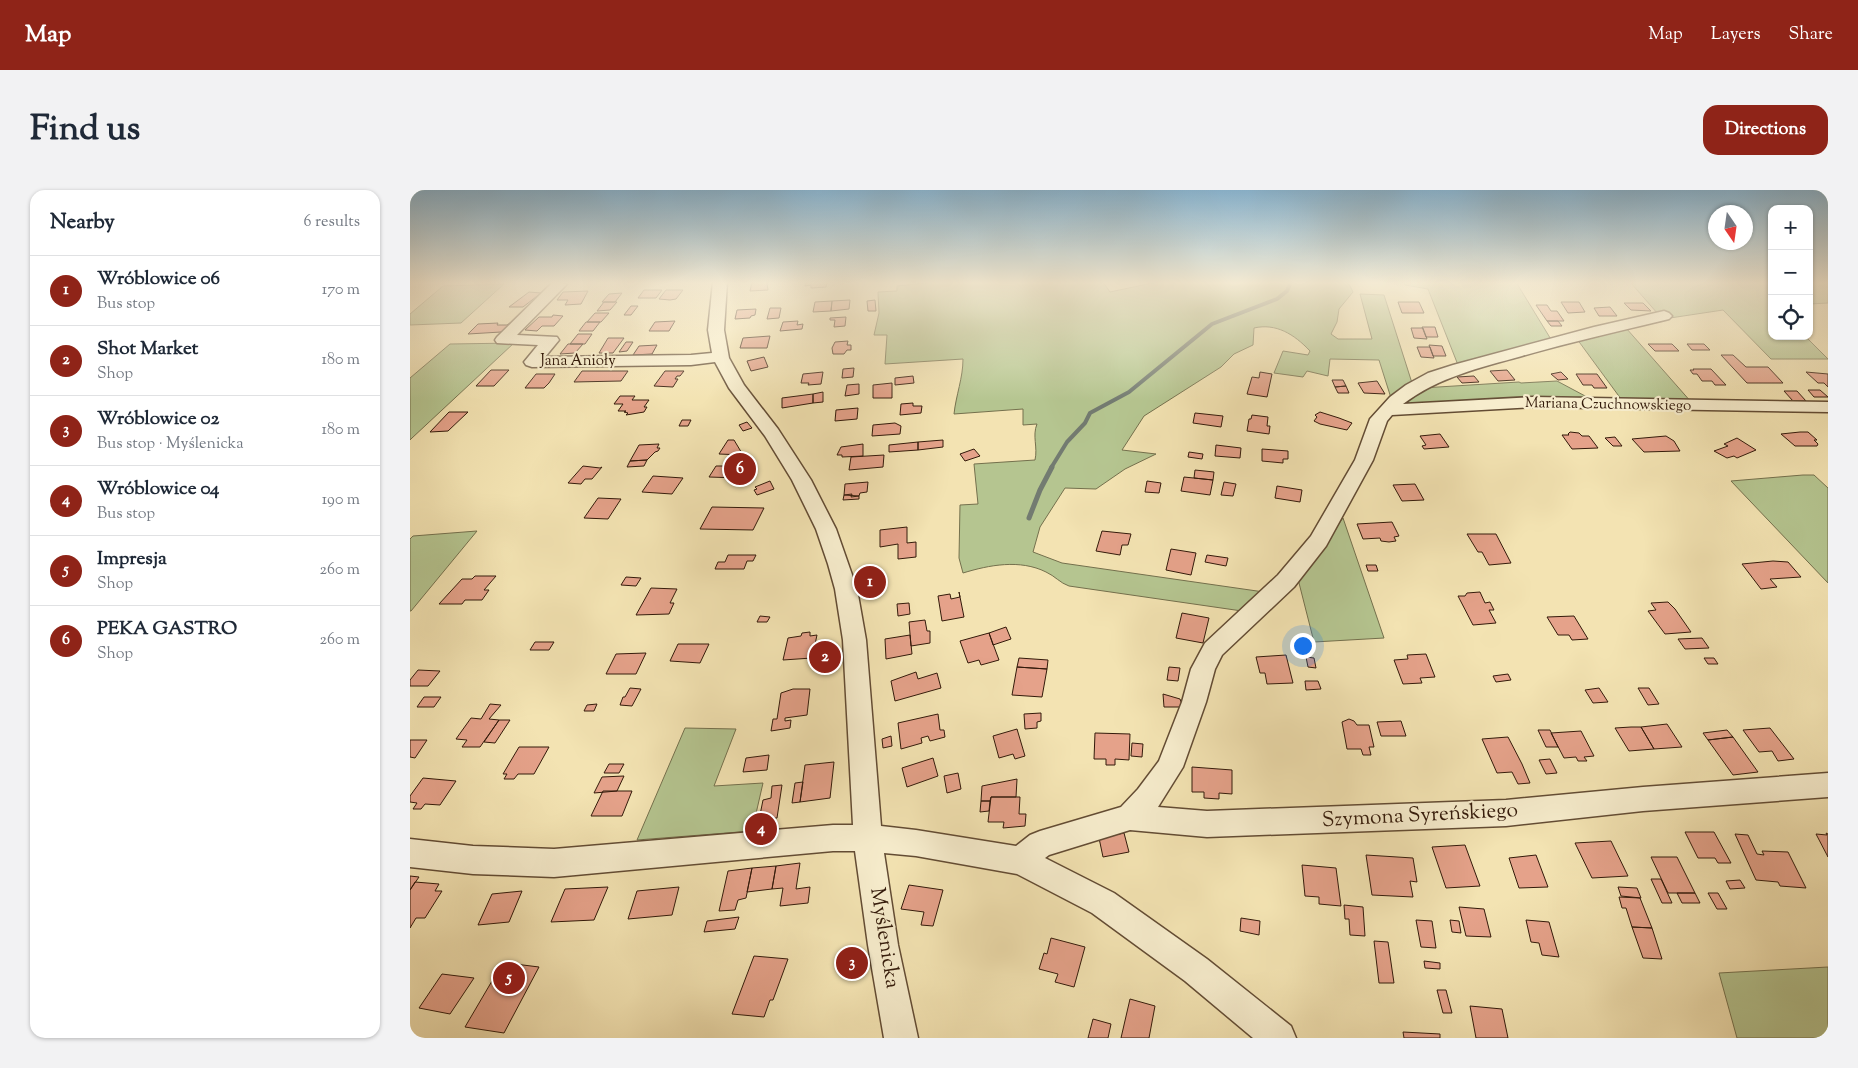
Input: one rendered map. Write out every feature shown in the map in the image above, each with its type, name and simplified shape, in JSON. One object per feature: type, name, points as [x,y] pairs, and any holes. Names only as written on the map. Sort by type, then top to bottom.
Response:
[{"type":"street","name":"Jana Anioły","points":[[522,322],[503,340],[551,340],[532,362],[654,361],[720,357]]},
{"type":"street","points":[[717,322],[716,332],[720,357]]},
{"type":"street","points":[[1130,817],[1148,798],[1170,767],[1194,702],[1203,669],[1213,649],[1286,581],[1319,541],[1364,460],[1379,419],[1396,401],[1412,389],[1434,377],[1459,368],[1599,330],[1638,322]]},
{"type":"street","name":"Myślenicka","points":[[720,357],[748,403],[797,469],[815,502],[840,565],[851,611],[862,768],[881,933],[901,1038]]},
{"type":"street","name":"Mariana Czuchnowskiego","points":[[1389,410],[1533,402],[1828,407]]},
{"type":"street","name":"Szymona Syreńskiego","points":[[1020,861],[1040,844],[1130,817],[1207,824],[1506,813],[1637,799],[1828,785]]},
{"type":"street","points":[[410,853],[473,860],[554,862],[725,849],[833,838],[869,838],[916,843],[1020,861],[1102,903],[1196,970],[1279,1038]]},
{"type":"green space","points":[[410,322],[463,322],[461,323],[410,325]]},
{"type":"green space","points":[[877,322],[1337,322],[1331,334],[1338,339],[1372,339],[1367,322],[1392,322],[1412,383],[1391,398],[1379,360],[1330,359],[1328,376],[1307,371],[1303,377],[1274,373],[1283,351],[1308,355],[1310,351],[1284,331],[1270,327],[1254,328],[1253,345],[1234,354],[1221,367],[1144,416],[1122,450],[1156,454],[1125,469],[1096,489],[1065,488],[1040,527],[1033,552],[1062,563],[1264,592],[1242,611],[1069,586],[1046,572],[1015,564],[994,566],[963,573],[959,558],[960,505],[978,504],[974,464],[1035,460],[1037,424],[1023,425],[1023,409],[954,414],[963,359],[885,364],[887,335],[874,335]]},
{"type":"green space","points":[[1441,322],[1540,322],[1552,341],[1458,365]]},
{"type":"green space","points":[[1734,322],[1768,322],[1768,340],[1809,340],[1828,359],[1771,359]]},
{"type":"green space","points":[[1626,328],[1692,403],[1621,399],[1577,339]]},
{"type":"green space","points":[[514,343],[410,440],[410,378],[450,344]]},
{"type":"green space","points":[[1557,381],[1587,397],[1397,404],[1422,388]]},
{"type":"green space","points":[[1814,475],[1828,488],[1828,583],[1731,481]]},
{"type":"green space","points":[[1343,518],[1384,638],[1314,642],[1298,579]]},
{"type":"green space","points":[[477,531],[410,611],[410,539],[413,536]]},
{"type":"green space","points":[[685,728],[736,729],[714,786],[763,783],[752,831],[637,840]]},
{"type":"green space","points":[[1828,967],[1828,1038],[1737,1038],[1719,973]]},
{"type":"building","points":[[534,322],[558,322],[554,326],[542,326],[537,331],[525,330]]},
{"type":"building","points":[[586,322],[600,322],[593,331],[579,331]]},
{"type":"building","points":[[655,322],[675,322],[669,331],[649,331]]},
{"type":"building","points":[[783,322],[798,322],[797,325],[803,324],[802,329],[780,331]]},
{"type":"building","points":[[835,322],[845,322],[845,326],[834,327]]},
{"type":"building","points":[[1547,322],[1558,322],[1562,326],[1551,326]]},
{"type":"building","points":[[498,323],[497,325],[507,325],[510,323],[501,332],[468,334],[478,324]]},
{"type":"building","points":[[1422,327],[1435,327],[1438,337],[1426,337]]},
{"type":"building","points":[[1411,328],[1423,328],[1427,339],[1414,338]]},
{"type":"building","points":[[578,334],[592,334],[585,344],[570,344]]},
{"type":"building","points":[[770,336],[767,348],[740,348],[743,338]]},
{"type":"building","points":[[608,338],[624,338],[613,353],[599,353]]},
{"type":"building","points":[[848,341],[847,345],[851,345],[851,350],[847,350],[844,354],[833,354],[832,348],[835,342]]},
{"type":"building","points":[[626,342],[633,342],[627,351],[619,352]]},
{"type":"building","points":[[568,344],[583,344],[575,353],[560,354]]},
{"type":"building","points":[[1648,344],[1672,344],[1679,351],[1655,351]]},
{"type":"building","points":[[1687,344],[1704,344],[1710,350],[1692,350]]},
{"type":"building","points":[[657,345],[652,354],[633,355],[639,346]]},
{"type":"building","points":[[1429,345],[1442,346],[1446,356],[1433,356]]},
{"type":"building","points":[[1417,347],[1430,347],[1434,358],[1421,357]]},
{"type":"building","points":[[1721,355],[1733,355],[1746,367],[1768,367],[1783,383],[1747,383]]},
{"type":"building","points":[[764,357],[768,367],[751,371],[747,361]]},
{"type":"building","points":[[854,368],[853,377],[842,378],[843,369]]},
{"type":"building","points":[[1711,369],[1726,385],[1715,385],[1712,381],[1702,381],[1697,374],[1693,374],[1690,370]]},
{"type":"building","points":[[491,370],[509,370],[494,386],[476,386]]},
{"type":"building","points":[[1507,370],[1515,380],[1498,381],[1490,371]]},
{"type":"building","points":[[582,371],[628,371],[621,381],[574,382]]},
{"type":"building","points":[[665,371],[684,371],[680,376],[677,376],[675,379],[678,379],[673,387],[654,386]]},
{"type":"building","points":[[823,372],[821,384],[808,385],[809,383],[801,383],[803,374]]},
{"type":"building","points":[[1260,372],[1272,374],[1267,397],[1247,394],[1252,377],[1259,378]]},
{"type":"building","points":[[1561,372],[1568,379],[1558,380],[1551,374]]},
{"type":"building","points":[[1806,372],[1828,374],[1828,387],[1824,383],[1818,383]]},
{"type":"building","points":[[536,374],[555,374],[544,388],[525,388]]},
{"type":"building","points":[[1576,374],[1597,374],[1607,388],[1594,388],[1592,385],[1583,385]]},
{"type":"building","points":[[913,376],[914,383],[895,385],[895,378]]},
{"type":"building","points":[[1474,376],[1479,382],[1462,383],[1457,377]]},
{"type":"building","points":[[1332,380],[1343,380],[1346,386],[1335,387]]},
{"type":"building","points":[[1377,381],[1385,394],[1364,393],[1358,383]]},
{"type":"building","points":[[892,383],[892,398],[873,398],[873,385]]},
{"type":"building","points":[[859,384],[859,394],[845,396],[847,385]]},
{"type":"building","points":[[1346,386],[1349,393],[1338,393],[1335,387]]},
{"type":"building","points":[[1808,390],[1820,390],[1828,397],[1814,397]]},
{"type":"building","points":[[1784,391],[1797,391],[1806,401],[1793,401]]},
{"type":"building","points":[[823,392],[823,402],[813,403],[813,394]]},
{"type":"building","points":[[813,394],[813,403],[782,408],[782,398]]},
{"type":"building","points":[[620,396],[635,396],[632,400],[649,400],[644,407],[647,407],[644,412],[626,415],[628,413],[624,412],[626,411],[618,411],[623,404],[614,404]]},
{"type":"building","points":[[913,403],[913,406],[922,406],[921,413],[900,415],[901,404]]},
{"type":"building","points":[[858,408],[857,419],[835,421],[836,410]]},
{"type":"building","points":[[449,412],[468,412],[448,431],[430,432]]},
{"type":"building","points":[[1320,412],[1352,423],[1347,430],[1320,424],[1314,421],[1317,417],[1315,415]]},
{"type":"building","points":[[1195,413],[1223,416],[1221,427],[1193,423]]},
{"type":"building","points":[[1252,415],[1268,417],[1267,426],[1270,426],[1269,434],[1247,431],[1249,419],[1251,419]]},
{"type":"building","points":[[682,420],[691,420],[688,426],[679,426]]},
{"type":"building","points":[[747,422],[752,428],[743,431],[739,425]]},
{"type":"building","points":[[895,423],[901,426],[900,434],[872,436],[873,425]]},
{"type":"building","points":[[1570,432],[1589,436],[1598,448],[1572,449],[1562,435],[1569,435]]},
{"type":"building","points":[[1808,432],[1817,440],[1814,440],[1818,444],[1817,446],[1795,446],[1781,434]]},
{"type":"building","points":[[1440,434],[1449,447],[1424,449],[1422,446],[1426,445],[1420,436]]},
{"type":"building","points":[[1666,436],[1674,441],[1680,451],[1644,452],[1632,439]]},
{"type":"building","points":[[1615,437],[1622,446],[1613,446],[1605,438]]},
{"type":"building","points":[[1737,438],[1756,450],[1737,458],[1734,456],[1727,458],[1714,451],[1728,446],[1724,444]]},
{"type":"building","points":[[728,440],[734,440],[743,455],[719,454]]},
{"type":"building","points":[[943,440],[943,447],[918,450],[918,442]]},
{"type":"building","points":[[918,442],[918,450],[889,452],[889,445]]},
{"type":"building","points":[[659,444],[657,448],[660,448],[658,451],[647,460],[630,461],[639,445]]},
{"type":"building","points":[[863,444],[863,456],[842,457],[842,455],[837,455],[841,447]]},
{"type":"building","points":[[1216,445],[1241,448],[1240,458],[1215,456]]},
{"type":"building","points":[[974,449],[980,456],[965,461],[960,454]]},
{"type":"building","points":[[1262,449],[1288,451],[1288,459],[1283,459],[1283,463],[1262,461]]},
{"type":"building","points":[[1189,452],[1203,454],[1202,459],[1188,457]]},
{"type":"building","points":[[884,455],[883,467],[849,470],[851,457]]},
{"type":"building","points":[[647,460],[644,466],[627,467],[630,461]]},
{"type":"building","points":[[726,463],[740,464],[738,467],[746,467],[739,478],[709,477],[716,466],[724,466]]},
{"type":"building","points":[[583,466],[602,467],[592,479],[585,479],[581,484],[568,483]]},
{"type":"building","points":[[1195,470],[1214,472],[1213,480],[1194,478]]},
{"type":"building","points":[[653,476],[683,478],[672,494],[642,492]]},
{"type":"building","points":[[1184,477],[1213,480],[1210,495],[1181,491]]},
{"type":"building","points":[[770,481],[774,489],[757,495],[754,490],[757,489],[755,487]]},
{"type":"building","points":[[1147,481],[1161,483],[1159,493],[1145,492]]},
{"type":"building","points":[[868,482],[867,492],[860,493],[859,496],[844,495],[845,484]]},
{"type":"building","points":[[1224,482],[1236,484],[1233,496],[1221,495]]},
{"type":"building","points":[[1415,484],[1424,500],[1402,501],[1393,485]]},
{"type":"building","points":[[1277,486],[1302,490],[1300,502],[1275,498]]},
{"type":"building","points":[[852,494],[851,497],[859,496],[859,499],[843,500],[844,495]]},
{"type":"building","points":[[598,498],[621,499],[608,519],[584,518]]},
{"type":"building","points":[[712,507],[764,508],[753,530],[700,529]]},
{"type":"building","points":[[1392,522],[1399,536],[1394,537],[1396,541],[1389,542],[1381,541],[1380,538],[1363,539],[1357,524]]},
{"type":"building","points":[[907,527],[907,543],[916,542],[916,557],[898,559],[898,544],[880,547],[880,530]]},
{"type":"building","points":[[1102,531],[1131,534],[1128,545],[1122,545],[1120,555],[1096,551]]},
{"type":"building","points":[[1467,534],[1496,534],[1511,563],[1489,565],[1482,552],[1478,552]]},
{"type":"building","points":[[1171,549],[1196,553],[1191,575],[1166,570]]},
{"type":"building","points":[[728,555],[756,555],[753,561],[747,561],[744,569],[715,569],[718,562],[725,562]]},
{"type":"building","points":[[1207,555],[1228,558],[1226,566],[1205,562]]},
{"type":"building","points":[[1773,561],[1788,562],[1801,577],[1770,579],[1777,587],[1761,589],[1742,564]]},
{"type":"building","points":[[1366,565],[1376,565],[1378,571],[1368,571]]},
{"type":"building","points":[[475,576],[496,576],[484,590],[489,590],[482,600],[465,600],[462,604],[439,604],[462,579],[472,579]]},
{"type":"building","points":[[626,577],[641,578],[636,586],[621,585]]},
{"type":"building","points":[[651,588],[677,589],[670,603],[674,603],[669,614],[636,615]]},
{"type":"building","points":[[1480,592],[1485,603],[1490,602],[1494,610],[1489,610],[1496,623],[1473,625],[1458,596]]},
{"type":"building","points":[[950,594],[951,599],[960,597],[964,617],[942,621],[938,596]]},
{"type":"building","points":[[1668,602],[1691,632],[1665,634],[1648,611],[1656,610],[1651,603]]},
{"type":"building","points":[[909,603],[910,614],[898,616],[897,604]]},
{"type":"building","points":[[1182,613],[1209,618],[1203,643],[1176,638]]},
{"type":"building","points":[[760,616],[770,617],[767,622],[757,622]]},
{"type":"building","points":[[1574,616],[1588,639],[1572,640],[1569,635],[1558,635],[1547,617]]},
{"type":"building","points":[[925,620],[927,631],[930,631],[930,643],[911,646],[909,622]]},
{"type":"building","points":[[1006,627],[1011,639],[993,645],[989,633]]},
{"type":"building","points":[[810,632],[810,636],[817,635],[812,658],[783,660],[788,638]]},
{"type":"building","points":[[989,633],[999,660],[981,665],[979,660],[968,663],[960,641]]},
{"type":"building","points":[[910,635],[912,654],[886,659],[885,639]]},
{"type":"building","points":[[1702,638],[1709,648],[1685,649],[1678,639]]},
{"type":"building","points":[[535,642],[554,642],[549,650],[530,650]]},
{"type":"building","points":[[678,644],[709,644],[700,663],[670,661]]},
{"type":"building","points":[[834,649],[836,660],[833,663],[816,665],[818,651]]},
{"type":"building","points":[[646,653],[636,674],[606,674],[616,654]]},
{"type":"building","points":[[1426,654],[1435,677],[1420,678],[1422,683],[1403,684],[1394,660],[1408,659],[1407,655]]},
{"type":"building","points":[[1286,655],[1293,683],[1267,684],[1265,673],[1260,673],[1256,657]]},
{"type":"building","points":[[1306,657],[1314,658],[1316,668],[1308,667]]},
{"type":"building","points":[[1019,658],[1048,660],[1047,669],[1017,667]]},
{"type":"building","points":[[1704,658],[1714,658],[1718,664],[1708,664]]},
{"type":"building","points":[[1017,667],[1047,669],[1042,697],[1012,695]]},
{"type":"building","points":[[1169,667],[1180,668],[1178,681],[1167,680]]},
{"type":"building","points":[[418,670],[440,671],[428,686],[410,686],[410,680]]},
{"type":"building","points":[[916,672],[918,679],[937,673],[941,688],[895,701],[891,681]]},
{"type":"building","points":[[1508,674],[1511,680],[1496,682],[1493,676]]},
{"type":"building","points":[[1305,681],[1318,681],[1321,689],[1306,690]]},
{"type":"building","points":[[630,688],[641,689],[632,706],[620,705],[623,697],[625,697]]},
{"type":"building","points":[[1599,688],[1608,702],[1593,703],[1585,690]]},
{"type":"building","points":[[1638,688],[1649,688],[1659,704],[1648,705]]},
{"type":"building","points":[[793,689],[810,689],[807,715],[785,718],[785,721],[791,720],[790,728],[771,731],[773,719],[777,719],[781,693]]},
{"type":"building","points":[[1163,694],[1180,699],[1183,707],[1164,707]]},
{"type":"building","points":[[424,697],[441,697],[434,707],[417,707]]},
{"type":"building","points":[[490,704],[501,705],[489,719],[499,720],[480,747],[462,747],[467,740],[456,739],[471,718],[481,719]]},
{"type":"building","points":[[597,704],[594,711],[584,711],[587,705]]},
{"type":"building","points":[[1041,713],[1041,721],[1037,722],[1037,728],[1025,729],[1024,714]]},
{"type":"building","points":[[938,714],[940,730],[944,730],[945,737],[930,741],[928,736],[921,738],[922,743],[901,749],[898,723]]},
{"type":"building","points":[[1349,719],[1357,725],[1369,725],[1374,747],[1369,747],[1371,755],[1363,755],[1361,749],[1347,749],[1342,722]]},
{"type":"building","points":[[499,720],[510,720],[495,743],[484,742]]},
{"type":"building","points":[[1401,721],[1406,736],[1381,736],[1377,722]]},
{"type":"building","points":[[1667,724],[1682,747],[1654,749],[1641,727]]},
{"type":"building","points":[[1641,727],[1654,749],[1629,751],[1615,728]]},
{"type":"building","points":[[1770,728],[1794,759],[1778,761],[1772,751],[1759,752],[1743,730]]},
{"type":"building","points":[[1017,729],[1025,756],[1015,759],[1013,754],[999,758],[993,736]]},
{"type":"building","points":[[1538,730],[1550,730],[1558,747],[1546,747]]},
{"type":"building","points":[[1727,730],[1733,737],[1708,740],[1703,733]]},
{"type":"building","points":[[1581,731],[1594,756],[1584,757],[1587,761],[1578,761],[1576,757],[1564,758],[1551,733]]},
{"type":"building","points":[[1095,733],[1130,734],[1129,760],[1115,759],[1115,765],[1106,765],[1106,759],[1094,759]]},
{"type":"building","points":[[891,736],[892,746],[883,748],[882,739]]},
{"type":"building","points":[[1508,737],[1530,783],[1518,784],[1512,772],[1497,773],[1482,739]]},
{"type":"building","points":[[1733,737],[1758,772],[1733,775],[1708,740]]},
{"type":"building","points":[[410,740],[427,740],[415,758],[410,757]]},
{"type":"building","points":[[1132,743],[1143,744],[1142,757],[1131,756]]},
{"type":"building","points":[[519,747],[549,747],[534,774],[518,774],[514,779],[504,779],[507,774],[503,774]]},
{"type":"building","points":[[769,755],[767,770],[743,772],[746,758]]},
{"type":"building","points":[[933,758],[938,776],[907,787],[902,768]]},
{"type":"building","points":[[1550,759],[1557,773],[1546,774],[1539,760]]},
{"type":"building","points":[[834,762],[830,798],[800,802],[805,765]]},
{"type":"building","points":[[609,764],[624,764],[619,773],[604,773]]},
{"type":"building","points":[[1192,767],[1232,770],[1232,794],[1219,793],[1219,799],[1204,798],[1204,792],[1192,792]]},
{"type":"building","points":[[958,773],[961,789],[947,793],[944,776]]},
{"type":"building","points":[[624,776],[617,791],[594,793],[602,777]]},
{"type":"building","points":[[423,778],[456,781],[440,805],[425,804],[421,809],[413,809],[417,803],[410,802],[410,796]]},
{"type":"building","points":[[1017,779],[1016,797],[991,797],[990,801],[981,801],[982,786]]},
{"type":"building","points":[[803,782],[800,802],[792,803],[795,783]]},
{"type":"building","points":[[782,785],[777,818],[759,820],[763,800],[771,798],[772,786]]},
{"type":"building","points":[[603,791],[632,791],[622,816],[591,816]]},
{"type":"building","points":[[991,797],[1020,797],[1019,814],[1026,814],[1025,826],[1003,828],[1004,822],[988,822]]},
{"type":"building","points":[[981,801],[990,801],[989,811],[980,812]]},
{"type":"building","points":[[1685,832],[1714,832],[1731,863],[1718,863],[1715,858],[1698,858]]},
{"type":"building","points":[[1124,833],[1129,852],[1103,857],[1099,838]]},
{"type":"building","points":[[1826,833],[1828,834],[1828,857],[1816,834],[1827,835]]},
{"type":"building","points":[[1735,834],[1748,835],[1757,854],[1764,855],[1762,851],[1788,852],[1806,888],[1780,886],[1778,882],[1756,880]]},
{"type":"building","points":[[1611,841],[1628,876],[1592,878],[1575,843]]},
{"type":"building","points":[[1465,845],[1480,886],[1446,888],[1432,847]]},
{"type":"building","points":[[1366,855],[1413,858],[1417,882],[1410,881],[1413,897],[1372,895]]},
{"type":"building","points":[[1536,855],[1548,887],[1519,888],[1509,858]]},
{"type":"building","points":[[1651,857],[1677,857],[1695,893],[1668,893]]},
{"type":"building","points":[[800,863],[796,889],[810,887],[808,903],[780,906],[783,888],[772,889],[776,866]]},
{"type":"building","points":[[1302,865],[1336,868],[1341,906],[1319,904],[1319,897],[1305,896]]},
{"type":"building","points":[[776,866],[772,889],[747,892],[752,868]]},
{"type":"building","points":[[752,868],[746,898],[738,900],[735,910],[719,911],[728,871]]},
{"type":"building","points":[[410,876],[419,877],[410,890]]},
{"type":"building","points":[[1651,879],[1661,879],[1672,903],[1662,903]]},
{"type":"building","points":[[1740,880],[1745,888],[1730,889],[1726,881]]},
{"type":"building","points":[[415,882],[439,884],[435,891],[442,891],[425,918],[416,918],[410,928],[410,890]]},
{"type":"building","points":[[909,885],[943,890],[933,926],[921,925],[924,912],[901,909]]},
{"type":"building","points":[[608,887],[594,920],[551,922],[565,889]]},
{"type":"building","points":[[679,887],[672,915],[628,919],[637,891]]},
{"type":"building","points":[[1618,887],[1637,888],[1641,898],[1621,896]]},
{"type":"building","points":[[522,891],[509,922],[478,925],[492,894]]},
{"type":"building","points":[[1677,893],[1695,893],[1700,903],[1682,903]]},
{"type":"building","points":[[1708,893],[1718,893],[1727,909],[1717,909]]},
{"type":"building","points":[[1619,897],[1640,898],[1652,928],[1632,927],[1626,908],[1622,908]]},
{"type":"building","points":[[1344,905],[1363,907],[1365,936],[1350,935],[1349,919],[1345,919]]},
{"type":"building","points":[[1459,907],[1484,909],[1491,937],[1466,936]]},
{"type":"building","points":[[739,917],[735,929],[704,932],[707,921]]},
{"type":"building","points":[[1241,918],[1260,921],[1259,935],[1240,931]]},
{"type":"building","points":[[1416,920],[1432,921],[1436,948],[1421,947]]},
{"type":"building","points":[[1450,920],[1459,921],[1461,933],[1452,932]]},
{"type":"building","points":[[1526,920],[1549,922],[1559,957],[1542,955],[1539,943],[1531,942]]},
{"type":"building","points":[[1632,927],[1652,928],[1662,959],[1643,958]]},
{"type":"building","points":[[1051,938],[1085,947],[1074,987],[1055,982],[1058,974],[1039,969],[1044,953],[1047,954]]},
{"type":"building","points":[[1374,941],[1388,942],[1394,983],[1379,983]]},
{"type":"building","points":[[754,956],[788,959],[773,1000],[770,1000],[764,1017],[732,1014]]},
{"type":"building","points":[[1424,961],[1440,963],[1440,969],[1425,968]]},
{"type":"building","points":[[515,964],[539,967],[504,1033],[465,1027],[492,981],[496,982],[501,975]]},
{"type":"building","points":[[442,974],[474,978],[450,1014],[419,1008]]},
{"type":"building","points":[[1437,990],[1446,990],[1452,1013],[1443,1013]]},
{"type":"building","points":[[1130,999],[1155,1006],[1149,1038],[1121,1038]]},
{"type":"building","points":[[1470,1006],[1502,1009],[1508,1038],[1476,1038]]},
{"type":"building","points":[[1093,1019],[1111,1024],[1108,1038],[1088,1038]]},
{"type":"building","points":[[1403,1032],[1440,1034],[1440,1038],[1404,1038]]},
{"type":"waterway","points":[[1051,468],[1067,442],[1085,423],[1090,413],[1129,392],[1212,324],[1218,322]]},
{"type":"waterway","points":[[1029,518],[1052,467]]},
{"type":"place","name":"PEKA GASTRO","points":[[740,469]]},
{"type":"place","name":"Wróblowice 06","points":[[870,582]]},
{"type":"place","name":"Shot Market","points":[[825,657]]},
{"type":"place","name":"Wróblowice 04","points":[[761,829]]},
{"type":"place","name":"Wróblowice 02","points":[[852,963]]},
{"type":"place","name":"Impresja","points":[[509,978]]}]
